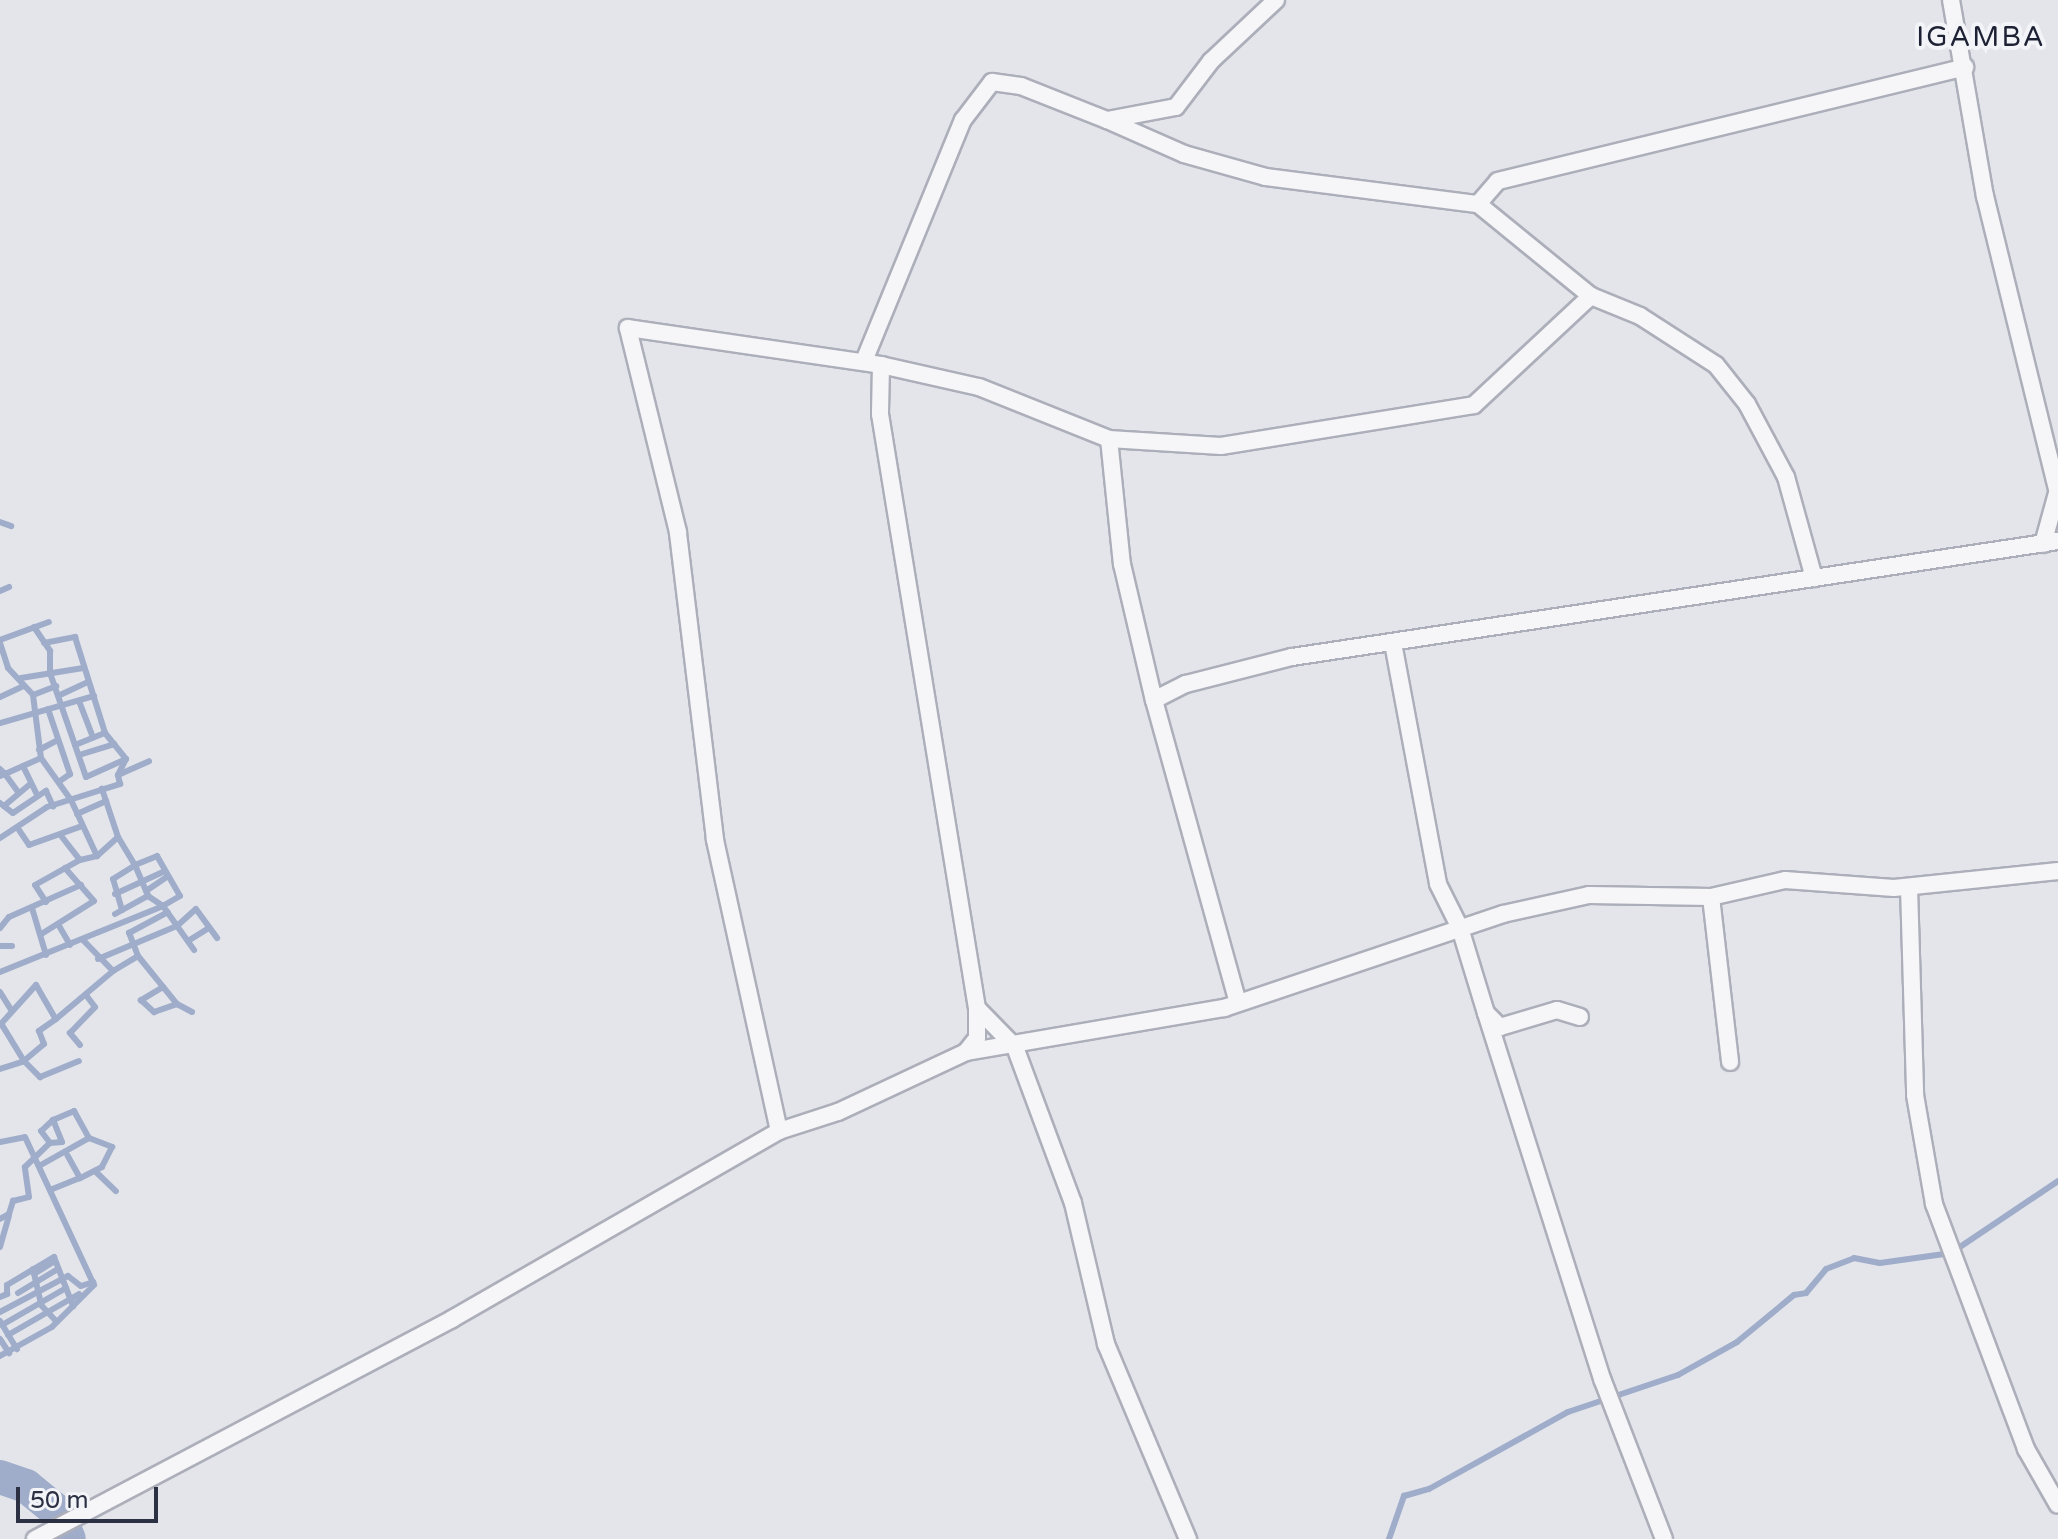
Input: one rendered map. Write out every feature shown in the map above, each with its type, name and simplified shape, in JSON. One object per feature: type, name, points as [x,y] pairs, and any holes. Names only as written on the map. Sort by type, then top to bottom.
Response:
[{"type":"street","points":[[1107,120],[1176,107],[1211,61],[1276,0]]},
{"type":"street","points":[[1154,700],[1186,684],[1292,657],[2050,542],[2057,493],[1985,196],[1951,0]]},
{"type":"street","points":[[1478,204],[1498,181],[1965,67]]},
{"type":"street","points":[[966,1052],[977,1038],[977,1008],[873,363],[963,120],[992,82],[1021,86],[1184,154],[1266,177],[1478,204],[1591,296],[1640,316],[1716,365],[1747,404],[1786,477],[1814,578]]},
{"type":"street","points":[[779,1131],[715,839],[678,532],[628,328],[873,363],[979,387],[1109,439],[1221,446],[1474,405],[1591,296]]},
{"type":"street","points":[[1109,439],[1122,564],[1154,700],[1238,1003]]},
{"type":"street","points":[[1393,643],[1435,869],[1460,928],[1606,1388],[1664,1539]]},
{"type":"street","points":[[35,1539],[452,1319],[779,1131],[838,1112],[966,1052],[1015,1047],[1238,1003],[1460,928],[1589,895],[1711,897],[1816,878],[1909,887],[2058,871]]},
{"type":"street","points":[[1909,887],[1915,1095],[1934,1204],[2026,1449],[2058,1505]]},
{"type":"street","points":[[1711,897],[1730,1062]]},
{"type":"street","points":[[977,1008],[1015,1047],[1073,1203],[1106,1344],[1188,1539]]},
{"type":"street","points":[[1486,1013],[1500,1027],[1557,1010],[1580,1017]]},
{"type":"waterway","points":[[0,522],[11,526]]},
{"type":"waterway","points":[[0,591],[9,587]]},
{"type":"waterway","points":[[0,640],[49,622]]},
{"type":"waterway","points":[[34,627],[50,651],[50,673],[86,777],[126,759]]},
{"type":"waterway","points":[[44,643],[75,637],[105,733],[126,759],[118,775]]},
{"type":"waterway","points":[[0,643],[8,668],[33,695],[41,758],[71,800],[97,856]]},
{"type":"waterway","points":[[21,678],[83,668]]},
{"type":"waterway","points":[[60,695],[88,682]]},
{"type":"waterway","points":[[0,697],[24,686]]},
{"type":"waterway","points":[[33,695],[56,686]]},
{"type":"waterway","points":[[0,723],[94,696]]},
{"type":"waterway","points":[[79,701],[93,737]]},
{"type":"waterway","points":[[48,709],[70,774],[60,781]]},
{"type":"waterway","points":[[75,745],[105,733]]},
{"type":"waterway","points":[[39,750],[58,740]]},
{"type":"waterway","points":[[79,755],[114,744]]},
{"type":"waterway","points":[[0,769],[5,774],[41,758]]},
{"type":"waterway","points":[[0,838],[47,807],[120,784],[118,775],[149,761]]},
{"type":"waterway","points":[[23,766],[37,795]]},
{"type":"waterway","points":[[0,776],[5,774],[18,792]]},
{"type":"waterway","points":[[4,806],[31,783]]},
{"type":"waterway","points":[[62,837],[80,860],[97,856],[118,837],[102,789]]},
{"type":"waterway","points":[[0,803],[13,813],[46,791],[53,806]]},
{"type":"waterway","points":[[77,814],[106,801]]},
{"type":"waterway","points":[[19,830],[29,845],[82,826]]},
{"type":"waterway","points":[[118,837],[135,865],[157,856],[180,896],[163,906],[194,950]]},
{"type":"waterway","points":[[46,902],[35,885],[80,860]]},
{"type":"waterway","points":[[122,910],[113,879],[135,865],[148,896],[163,906]]},
{"type":"waterway","points":[[43,933],[94,901],[65,868]]},
{"type":"waterway","points":[[115,894],[165,871]]},
{"type":"waterway","points":[[146,891],[167,877]]},
{"type":"waterway","points":[[0,928],[9,917],[81,885]]},
{"type":"waterway","points":[[115,914],[148,896]]},
{"type":"waterway","points":[[0,972],[163,906]]},
{"type":"waterway","points":[[32,908],[46,955]]},
{"type":"waterway","points":[[98,959],[177,926],[196,909],[217,938]]},
{"type":"waterway","points":[[83,940],[113,971],[138,956],[129,933],[168,912]]},
{"type":"waterway","points":[[58,924],[70,945]]},
{"type":"waterway","points":[[188,941],[209,928]]},
{"type":"waterway","points":[[0,946],[12,946]]},
{"type":"waterway","points":[[138,956],[177,1004],[192,1012]]},
{"type":"waterway","points":[[56,1019],[113,971]]},
{"type":"waterway","points":[[0,1025],[36,985],[56,1019],[39,1031],[44,1044],[24,1061],[40,1077],[79,1061]]},
{"type":"waterway","points":[[163,987],[141,1000],[154,1012],[177,1004]]},
{"type":"waterway","points":[[0,992],[12,1011]]},
{"type":"waterway","points":[[80,1045],[70,1033],[95,1007],[86,995]]},
{"type":"waterway","points":[[0,1069],[24,1061],[2,1025]]},
{"type":"waterway","points":[[53,1120],[74,1111],[89,1138]]},
{"type":"waterway","points":[[0,1219],[9,1214],[13,1201],[29,1197],[25,1167],[50,1143],[62,1142],[53,1120],[41,1131],[50,1143]]},
{"type":"waterway","points":[[0,1142],[25,1137],[94,1285],[52,1327],[0,1356]]},
{"type":"waterway","points":[[39,1166],[89,1138],[112,1147],[102,1167],[80,1178]]},
{"type":"waterway","points":[[50,1190],[80,1178],[67,1155]]},
{"type":"waterway","points":[[95,1171],[116,1191]]},
{"type":"waterway","points":[[1389,1539],[1404,1496],[1429,1489],[1568,1412],[1678,1375],[1737,1342],[1794,1295],[1806,1293],[1826,1269],[1854,1258],[1880,1263],[1951,1253],[2058,1181]]},
{"type":"waterway","points":[[0,1247],[9,1216]]},
{"type":"waterway","points":[[0,1297],[7,1294],[7,1285],[54,1257],[73,1306]]},
{"type":"waterway","points":[[34,1274],[55,1261]]},
{"type":"waterway","points":[[33,1269],[41,1305],[57,1322]]},
{"type":"waterway","points":[[18,1293],[58,1269]]},
{"type":"waterway","points":[[0,1312],[68,1276],[81,1286],[93,1282]]},
{"type":"waterway","points":[[2,1325],[66,1288]]},
{"type":"waterway","points":[[8,1335],[79,1294]]},
{"type":"waterway","points":[[0,1321],[17,1349]]},
{"type":"waterway","points":[[0,1339],[9,1353]]},
{"type":"waterway","points":[[0,1477],[26,1486],[57,1511],[69,1539]]},
{"type":"district","name":"IGAMBA","points":[[1981,37]]}]
